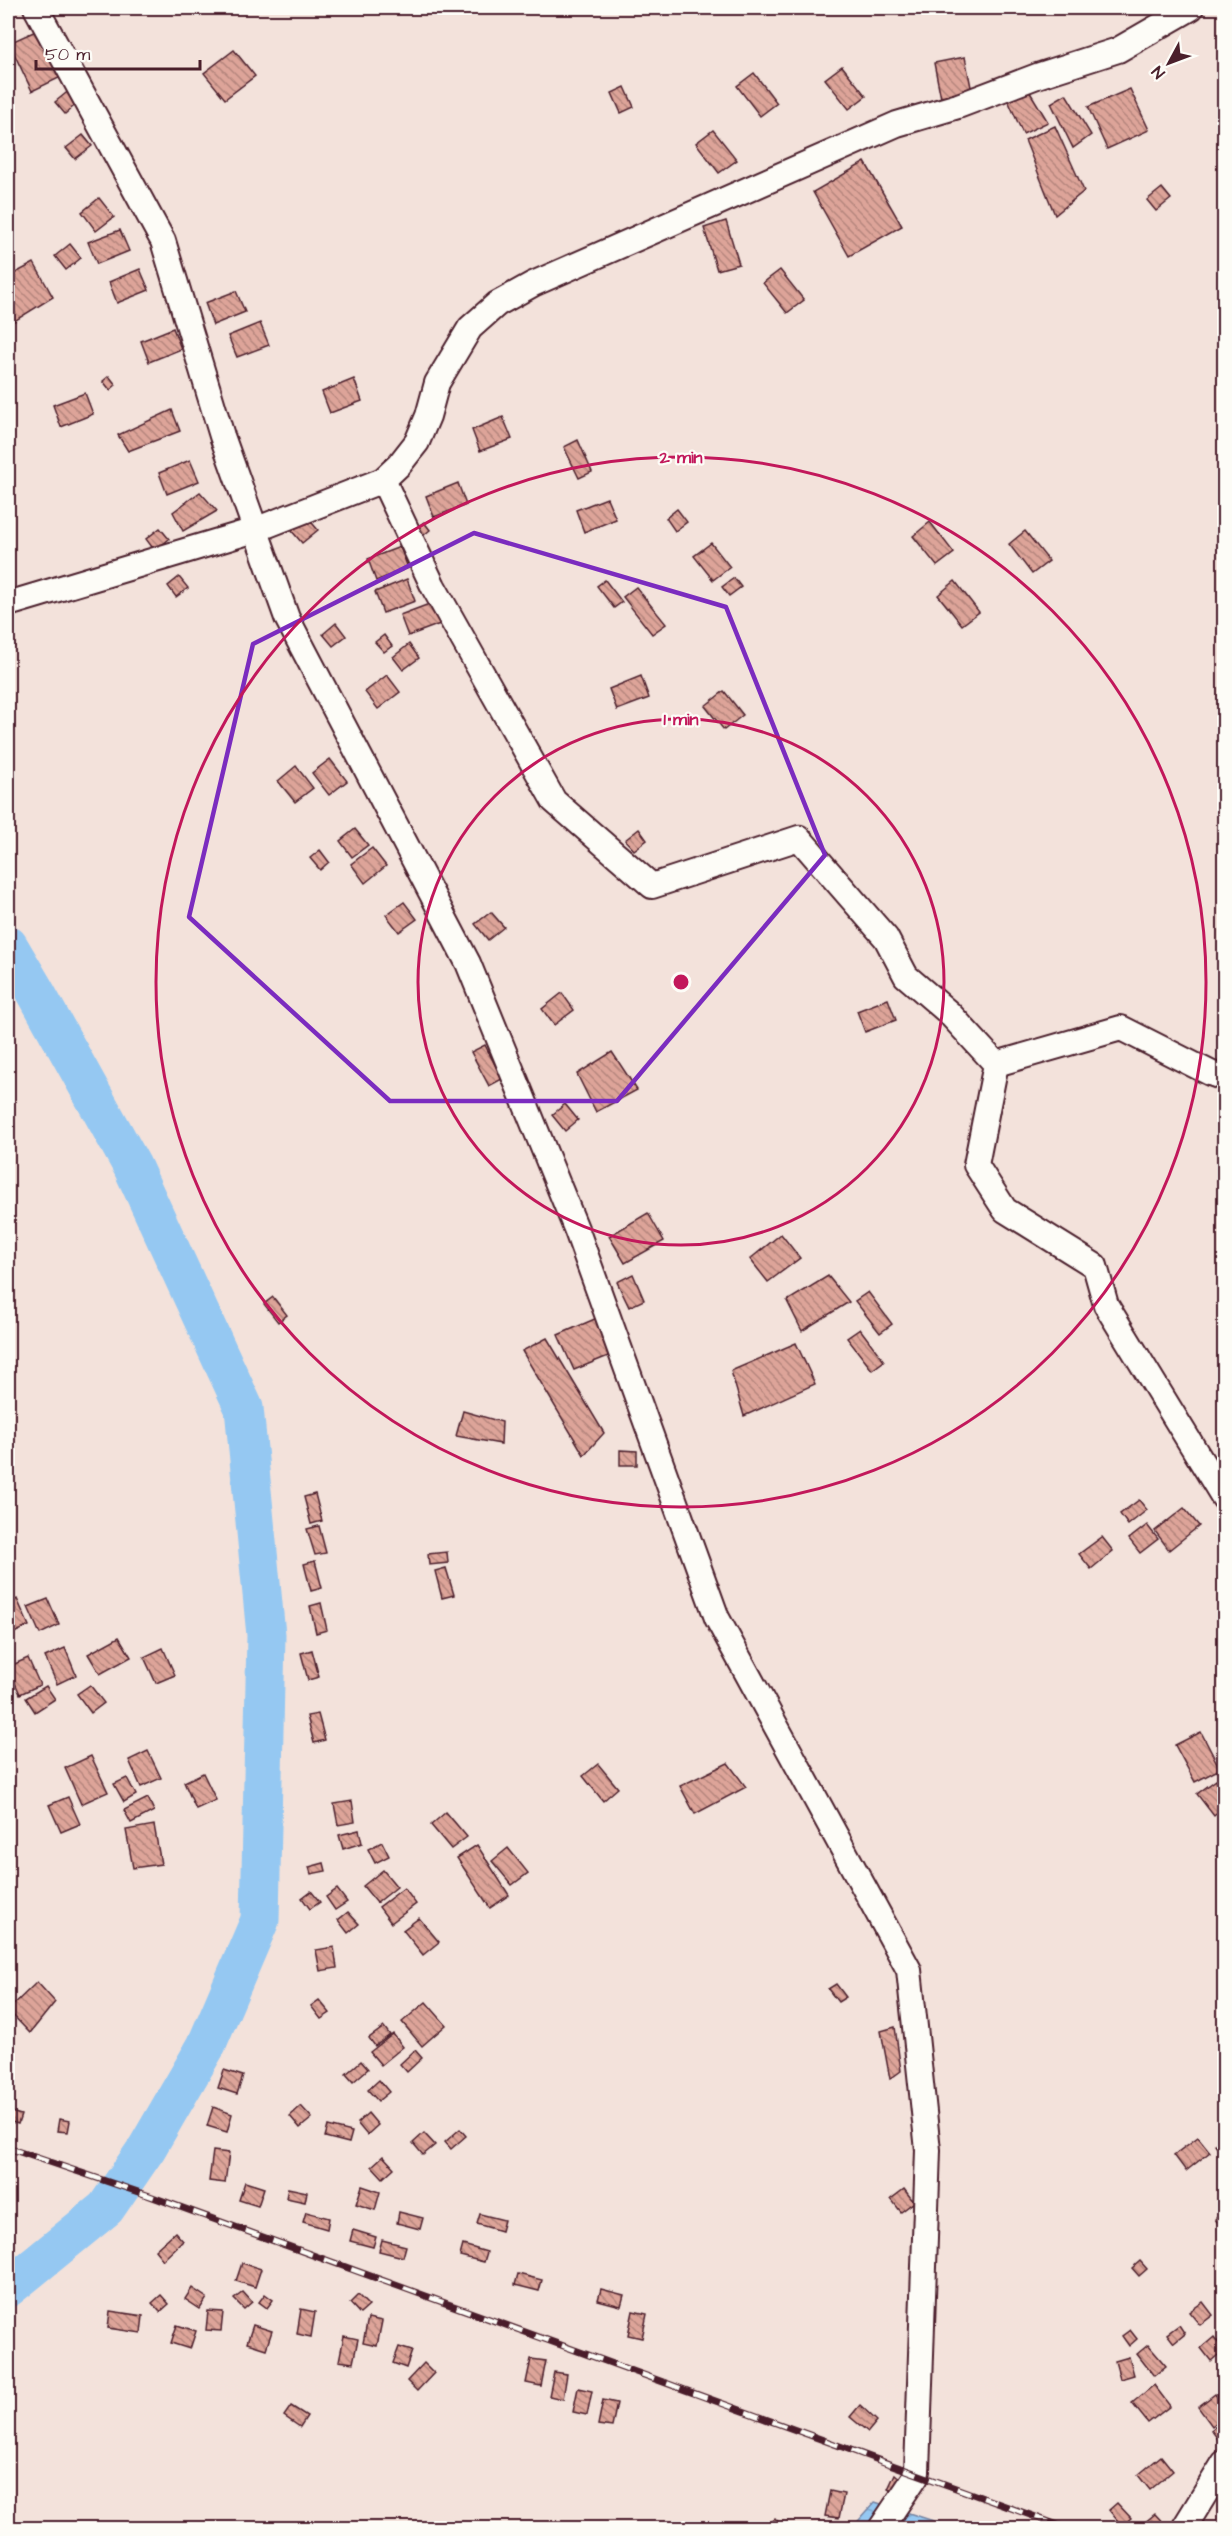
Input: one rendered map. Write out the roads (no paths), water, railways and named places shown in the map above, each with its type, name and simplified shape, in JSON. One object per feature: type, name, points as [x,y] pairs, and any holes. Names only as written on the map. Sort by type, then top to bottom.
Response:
[{"type":"street","points":[[36,8],[163,241],[222,436],[287,618],[468,963],[578,1231],[717,1618],[909,1970],[928,2150],[917,2471],[881,2529]]},
{"type":"street","points":[[8,604],[255,530],[383,480],[399,465],[417,442],[428,416],[437,382],[459,349],[470,327],[497,304],[532,284],[897,124],[958,106],[1037,76],[1118,50],[1191,8]]},
{"type":"street","points":[[383,480],[433,586],[554,801],[652,886],[800,838],[886,938],[906,976],[949,1012],[996,1064]]},
{"type":"street","points":[[996,1064],[1121,1028],[1224,1078]]},
{"type":"street","points":[[996,1064],[976,1164],[1005,1210],[1095,1266],[1106,1305],[1224,1498]]},
{"type":"street","points":[[1184,2529],[1224,2463]]},
{"type":"water","points":[[875,2502],[955,2528],[852,2528]]},
{"type":"waterway","points":[[8,945],[132,1166],[244,1408],[266,1635],[260,1920],[206,2046],[147,2148],[106,2208],[8,2288]]},
{"type":"railway","points":[[8,2148],[147,2195],[1066,2528]]}]
